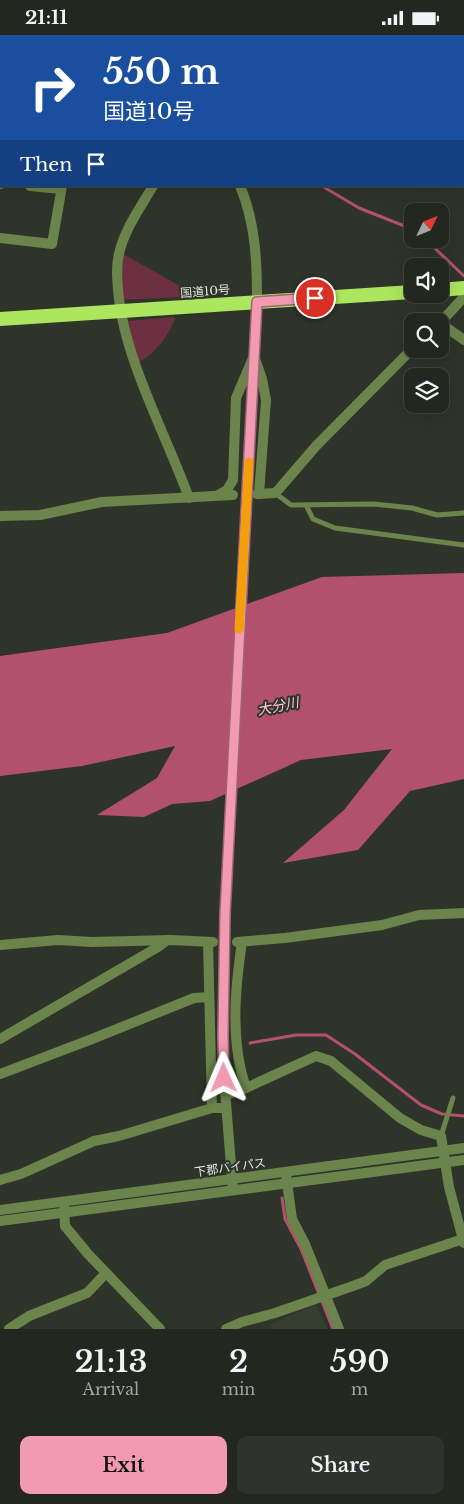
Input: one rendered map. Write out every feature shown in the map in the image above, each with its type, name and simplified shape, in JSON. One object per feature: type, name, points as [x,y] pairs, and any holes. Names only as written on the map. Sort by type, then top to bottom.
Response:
[{"type":"highway","points":[[449,289],[464,288]]},
{"type":"highway","name":"国道10号","points":[[0,319],[404,293]]},
{"type":"street","points":[[0,239],[52,244],[62,188],[46,187]]},
{"type":"street","points":[[152,187],[128,229],[120,249],[117,271],[121,311],[127,338],[144,387],[189,497]]},
{"type":"street","points":[[233,1190],[226,1109],[223,1036],[226,905],[257,302],[255,238],[251,217],[240,187]]},
{"type":"street","points":[[449,313],[464,297]]},
{"type":"street","points":[[449,330],[464,341]]},
{"type":"street","points":[[254,355],[266,399],[258,494],[275,493],[316,446],[404,357]]},
{"type":"street","points":[[212,496],[227,490],[234,480],[236,398],[254,355]]},
{"type":"street","points":[[0,516],[40,515],[102,502],[233,495]]},
{"type":"street","points":[[246,1088],[240,1071],[237,1047],[239,942],[382,925],[419,915],[464,913]]},
{"type":"street","points":[[0,945],[58,940],[92,942],[167,940],[210,942],[209,997],[212,1108]]},
{"type":"street","points":[[0,1039],[167,940]]},
{"type":"street","points":[[0,952],[8,950],[21,942]]},
{"type":"street","points":[[0,1074],[194,998],[209,997]]},
{"type":"street","points":[[226,1095],[246,1088],[316,1056],[331,1061],[400,1117],[421,1131],[442,1134],[449,1187],[463,1241],[385,1265],[366,1281],[226,1329]]},
{"type":"street","points":[[0,1179],[20,1175],[94,1141],[119,1136],[212,1108],[226,1109]]},
{"type":"street","name":"下郡バイパス","points":[[0,1210],[464,1148]]},
{"type":"street","points":[[0,1221],[464,1159]]},
{"type":"street","points":[[286,1172],[292,1219],[305,1244],[321,1297],[339,1329]]},
{"type":"street","points":[[64,1201],[65,1226],[106,1273],[160,1329]]},
{"type":"street","points":[[9,1329],[29,1316],[87,1293],[106,1273]]},
{"type":"lane","points":[[275,493],[291,505],[374,504],[412,507],[437,515],[464,513]]},
{"type":"lane","points":[[306,505],[313,519],[335,528],[464,545]]},
{"type":"lane","points":[[442,1134],[453,1098]]},
{"type":"shaded area","points":[[123,254],[187,290],[181,297],[122,300],[120,283]]},
{"type":"shaded area","points":[[174,317],[172,326],[165,338],[151,354],[139,362],[128,321]]},
{"type":"shaded area","points":[[316,1305],[328,1329],[272,1329],[270,1324]]},
{"type":"water","name":"大分川","points":[[464,573],[464,779],[410,791],[358,850],[283,863],[344,810],[392,749],[301,760],[210,801],[172,804],[144,817],[97,815],[157,778],[175,746],[82,766],[0,776],[0,656],[167,633],[322,577]]},
{"type":"waterway","points":[[324,187],[359,208],[404,226]]},
{"type":"waterway","points":[[434,248],[464,276]]},
{"type":"waterway","points":[[250,1043],[296,1035],[326,1035],[355,1054],[421,1105],[442,1114],[464,1116]]},
{"type":"waterway","points":[[282,1198],[285,1219],[301,1249],[333,1329]]},
{"type":"slow traffic","points":[[239,629],[249,462]]},
{"type":"route","points":[[224,1078],[225,914],[257,302],[315,298]]}]
